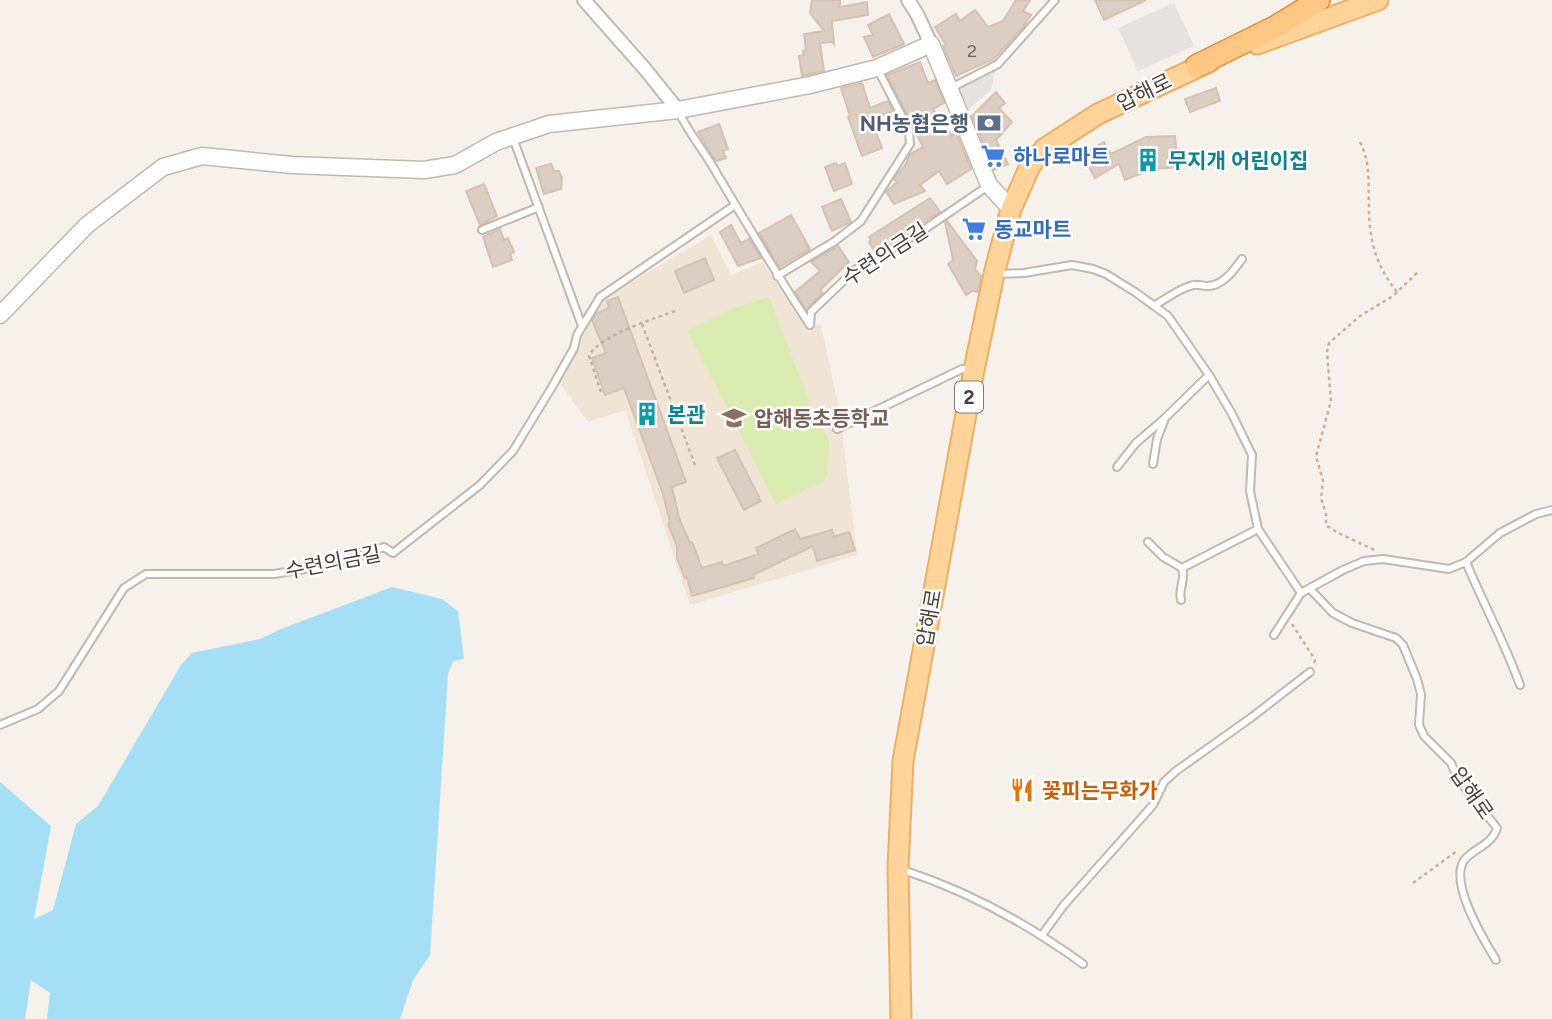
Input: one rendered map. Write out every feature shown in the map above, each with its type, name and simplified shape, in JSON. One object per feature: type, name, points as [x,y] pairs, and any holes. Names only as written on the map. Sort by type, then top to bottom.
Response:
[{"type":"highway","name":"2","points":[[1196,66],[1275,27],[1319,0]]},
{"type":"main road","name":"압해로","points":[[901,1019],[898,868],[903,761],[974,370],[1011,209],[1030,166],[1044,149],[1098,114],[1196,66],[1378,0]]},
{"type":"street","points":[[584,0],[678,110]]},
{"type":"street","points":[[908,0],[917,14],[989,185],[1011,209]]},
{"type":"street","points":[[0,315],[87,225],[163,167],[202,156],[292,165],[424,170],[455,165],[496,142],[549,124],[678,110],[810,85],[877,68],[930,44]]},
{"type":"lane","points":[[949,89],[998,64],[1055,0]]},
{"type":"lane","name":"수련의금길","points":[[777,276],[835,241],[861,221],[910,144],[909,130],[877,68]]},
{"type":"lane","name":"수련의금길","points":[[678,110],[777,276],[810,325],[811,312],[856,269],[919,233],[989,185]]},
{"type":"lane","points":[[513,136],[582,326]]},
{"type":"lane","name":"수련의금길","points":[[0,724],[38,709],[59,691],[124,588],[146,574],[274,574],[335,564],[384,547],[393,552],[480,485],[513,451],[574,348],[577,335],[600,297],[735,205]]},
{"type":"lane","points":[[482,230],[538,207]]},
{"type":"lane","points":[[1155,305],[1188,286],[1217,283],[1232,273],[1242,259]]},
{"type":"lane","points":[[995,274],[1024,273],[1072,265],[1093,269],[1107,274],[1168,316],[1209,375],[1252,455],[1250,491],[1258,529],[1301,593]]},
{"type":"lane","points":[[837,429],[962,369],[974,370]]},
{"type":"lane","points":[[1117,467],[1136,443],[1209,375]]},
{"type":"lane","points":[[1153,464],[1164,419]]},
{"type":"lane","points":[[1274,635],[1301,593],[1364,561],[1384,559],[1449,569],[1466,562],[1500,533],[1535,514],[1552,510]]},
{"type":"lane","points":[[1182,568],[1258,529]]},
{"type":"lane","points":[[1148,542],[1163,557],[1182,568],[1185,578],[1181,588],[1181,600]]},
{"type":"lane","points":[[1466,562],[1520,685]]},
{"type":"lane","name":"압해로","points":[[1310,589],[1333,613],[1352,623],[1396,638],[1403,645],[1421,694],[1419,725],[1424,736],[1451,763],[1458,779],[1497,828],[1494,836],[1464,860],[1461,869],[1463,890],[1473,923],[1496,960]]},
{"type":"lane","points":[[1042,935],[1064,905],[1153,805],[1164,782],[1175,771],[1310,673]]},
{"type":"lane","points":[[898,868],[984,903],[1042,935],[1083,964]]},
{"type":"path","points":[[1360,142],[1367,160],[1373,248],[1379,266],[1397,292]]},
{"type":"path","points":[[1384,559],[1374,550],[1326,525],[1321,498],[1323,481],[1316,456],[1331,401],[1327,352],[1329,343],[1360,316],[1397,292],[1418,272]]},
{"type":"path","points":[[601,392],[589,356],[591,352],[611,337],[678,310]]},
{"type":"path","points":[[642,324],[695,465]]},
{"type":"path","points":[[1287,617],[1315,660],[1310,673]]},
{"type":"path","points":[[1413,883],[1464,846]]},
{"type":"shaded area","points":[[1174,3],[1194,46],[1138,71],[1118,28]]},
{"type":"shaded area","points":[[995,71],[991,90],[964,113],[955,92]]},
{"type":"shaded area","name":"압해동초등학교","points":[[711,235],[731,275],[762,262],[804,326],[821,325],[840,414],[857,555],[690,605],[625,410],[588,422],[558,380],[593,305]]},
{"type":"green space","points":[[769,297],[817,421],[829,438],[827,477],[776,504],[687,330],[734,308]]},
{"type":"water","points":[[392,587],[442,599],[458,611],[464,659],[453,661],[448,674],[430,955],[413,980],[400,1019],[47,1019],[50,993],[31,980],[25,1019],[0,1019],[0,782],[51,826],[34,919],[53,910],[76,824],[98,806],[181,665],[192,653],[260,639]]},
{"type":"building","points":[[812,0],[840,0],[840,7],[867,2],[868,15],[832,21],[834,44],[820,43],[824,71],[802,76],[799,56],[804,55],[803,51],[806,50],[804,34],[824,31],[810,13]]},
{"type":"building","points":[[1016,0],[1030,0],[1023,11],[1031,15],[1024,26],[994,59],[956,76],[943,46],[946,45],[935,27],[956,14],[960,21],[975,10],[988,27],[1003,21]]},
{"type":"building","points":[[1095,0],[1146,0],[1104,20]]},
{"type":"building","points":[[889,14],[904,44],[873,57],[864,37],[873,35],[868,25]]},
{"type":"building","points":[[920,62],[928,83],[935,80],[944,103],[933,109],[952,136],[956,132],[971,169],[947,184],[939,171],[920,185],[925,191],[894,204],[886,192],[897,182],[894,179],[910,154],[923,147],[887,75]]},
{"type":"building","points":[[862,83],[870,108],[888,101],[893,111],[871,120],[882,148],[862,156],[841,88]]},
{"type":"building","points":[[1216,88],[1220,101],[1190,112],[1185,99]]},
{"type":"building","points":[[996,92],[1005,103],[999,108],[1012,122],[996,140],[1008,164],[994,170],[972,116]]},
{"type":"building","points":[[719,124],[728,149],[723,151],[726,158],[716,161],[698,132]]},
{"type":"building","name":"무지개 어린이집","points":[[1175,136],[1178,167],[1152,169],[1125,180],[1119,164],[1095,178],[1082,154],[1104,142],[1111,154],[1146,137]]},
{"type":"building","points":[[836,163],[837,166],[845,163],[852,184],[834,191],[825,167]]},
{"type":"building","points":[[551,164],[562,178],[561,189],[544,194],[536,168]]},
{"type":"building","points":[[484,184],[497,216],[480,225],[466,191]]},
{"type":"building","points":[[930,198],[940,212],[875,252],[869,237]]},
{"type":"building","points":[[841,199],[851,222],[832,231],[822,207]]},
{"type":"building","points":[[791,215],[810,249],[779,267],[759,233]]},
{"type":"building","points":[[947,221],[977,261],[975,269],[981,276],[978,292],[972,291],[966,295],[948,264],[953,260],[945,222]]},
{"type":"building","points":[[731,225],[741,243],[749,239],[761,258],[738,266],[720,232]]},
{"type":"building","points":[[500,229],[504,240],[508,238],[514,252],[510,254],[512,260],[493,267],[483,237]]},
{"type":"building","points":[[838,246],[849,262],[820,290],[823,293],[806,309],[795,292],[820,271],[811,262]]},
{"type":"building","points":[[705,258],[714,280],[684,293],[675,271]]},
{"type":"building","points":[[618,297],[686,482],[672,487],[679,518],[702,568],[722,562],[723,566],[759,554],[756,548],[795,529],[800,539],[832,530],[833,537],[849,532],[855,550],[817,561],[813,546],[753,575],[754,578],[692,596],[687,577],[685,578],[677,558],[677,546],[668,524],[670,522],[662,491],[624,388],[605,395],[592,358],[606,353],[592,320],[597,313],[609,308],[607,301]]},
{"type":"building","points":[[735,450],[761,501],[744,510],[717,458]]},
{"type":"place","name":"NH농협은행","points":[[989,123]]},
{"type":"place","name":"하나로마트","points":[[993,156]]},
{"type":"place","name":"무지개 어린이집","points":[[1148,160]]},
{"type":"place","name":"동교마트","points":[[974,229]]},
{"type":"place","name":"본관","points":[[647,414]]},
{"type":"place","name":"압해동초등학교","points":[[734,418]]},
{"type":"place","name":"꽃피는무화가","points":[[1022,790]]}]
